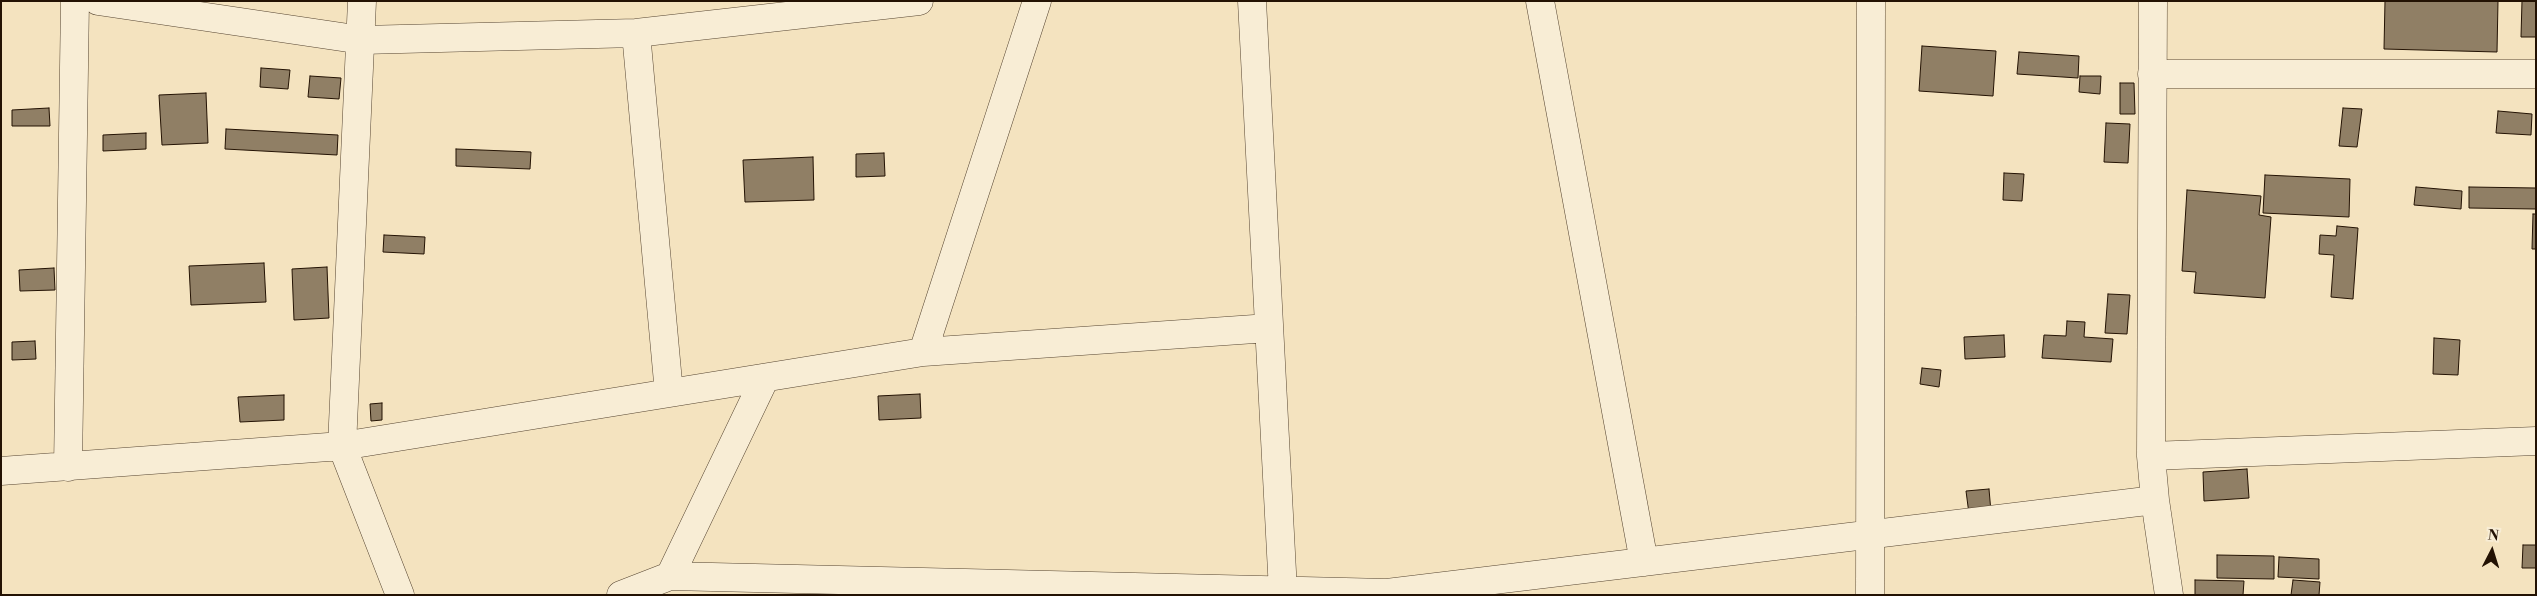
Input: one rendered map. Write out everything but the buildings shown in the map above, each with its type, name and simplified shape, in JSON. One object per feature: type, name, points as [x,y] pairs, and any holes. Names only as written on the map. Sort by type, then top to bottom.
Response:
[{"type":"street","points":[[68,467],[75,1]]},
{"type":"street","points":[[98,1],[362,40],[636,33],[782,9],[919,1]]},
{"type":"street","points":[[362,1],[362,40],[342,446],[400,595]]},
{"type":"street","points":[[923,352],[1037,1]]},
{"type":"street","points":[[1252,1],[1283,591]]},
{"type":"street","points":[[1540,1],[1644,562]]},
{"type":"street","points":[[1870,595],[1871,1]]},
{"type":"street","points":[[2153,1],[2151,456],[2154,500],[2169,595]]},
{"type":"street","points":[[636,33],[668,394]]},
{"type":"street","points":[[2152,74],[2536,74]]},
{"type":"street","points":[[1,472],[342,446],[923,352],[1269,328]]},
{"type":"street","points":[[670,576],[765,378]]},
{"type":"street","points":[[2151,456],[2536,441]]},
{"type":"street","points":[[621,595],[670,576],[1387,594],[1562,583],[1644,562],[2154,500]]}]
